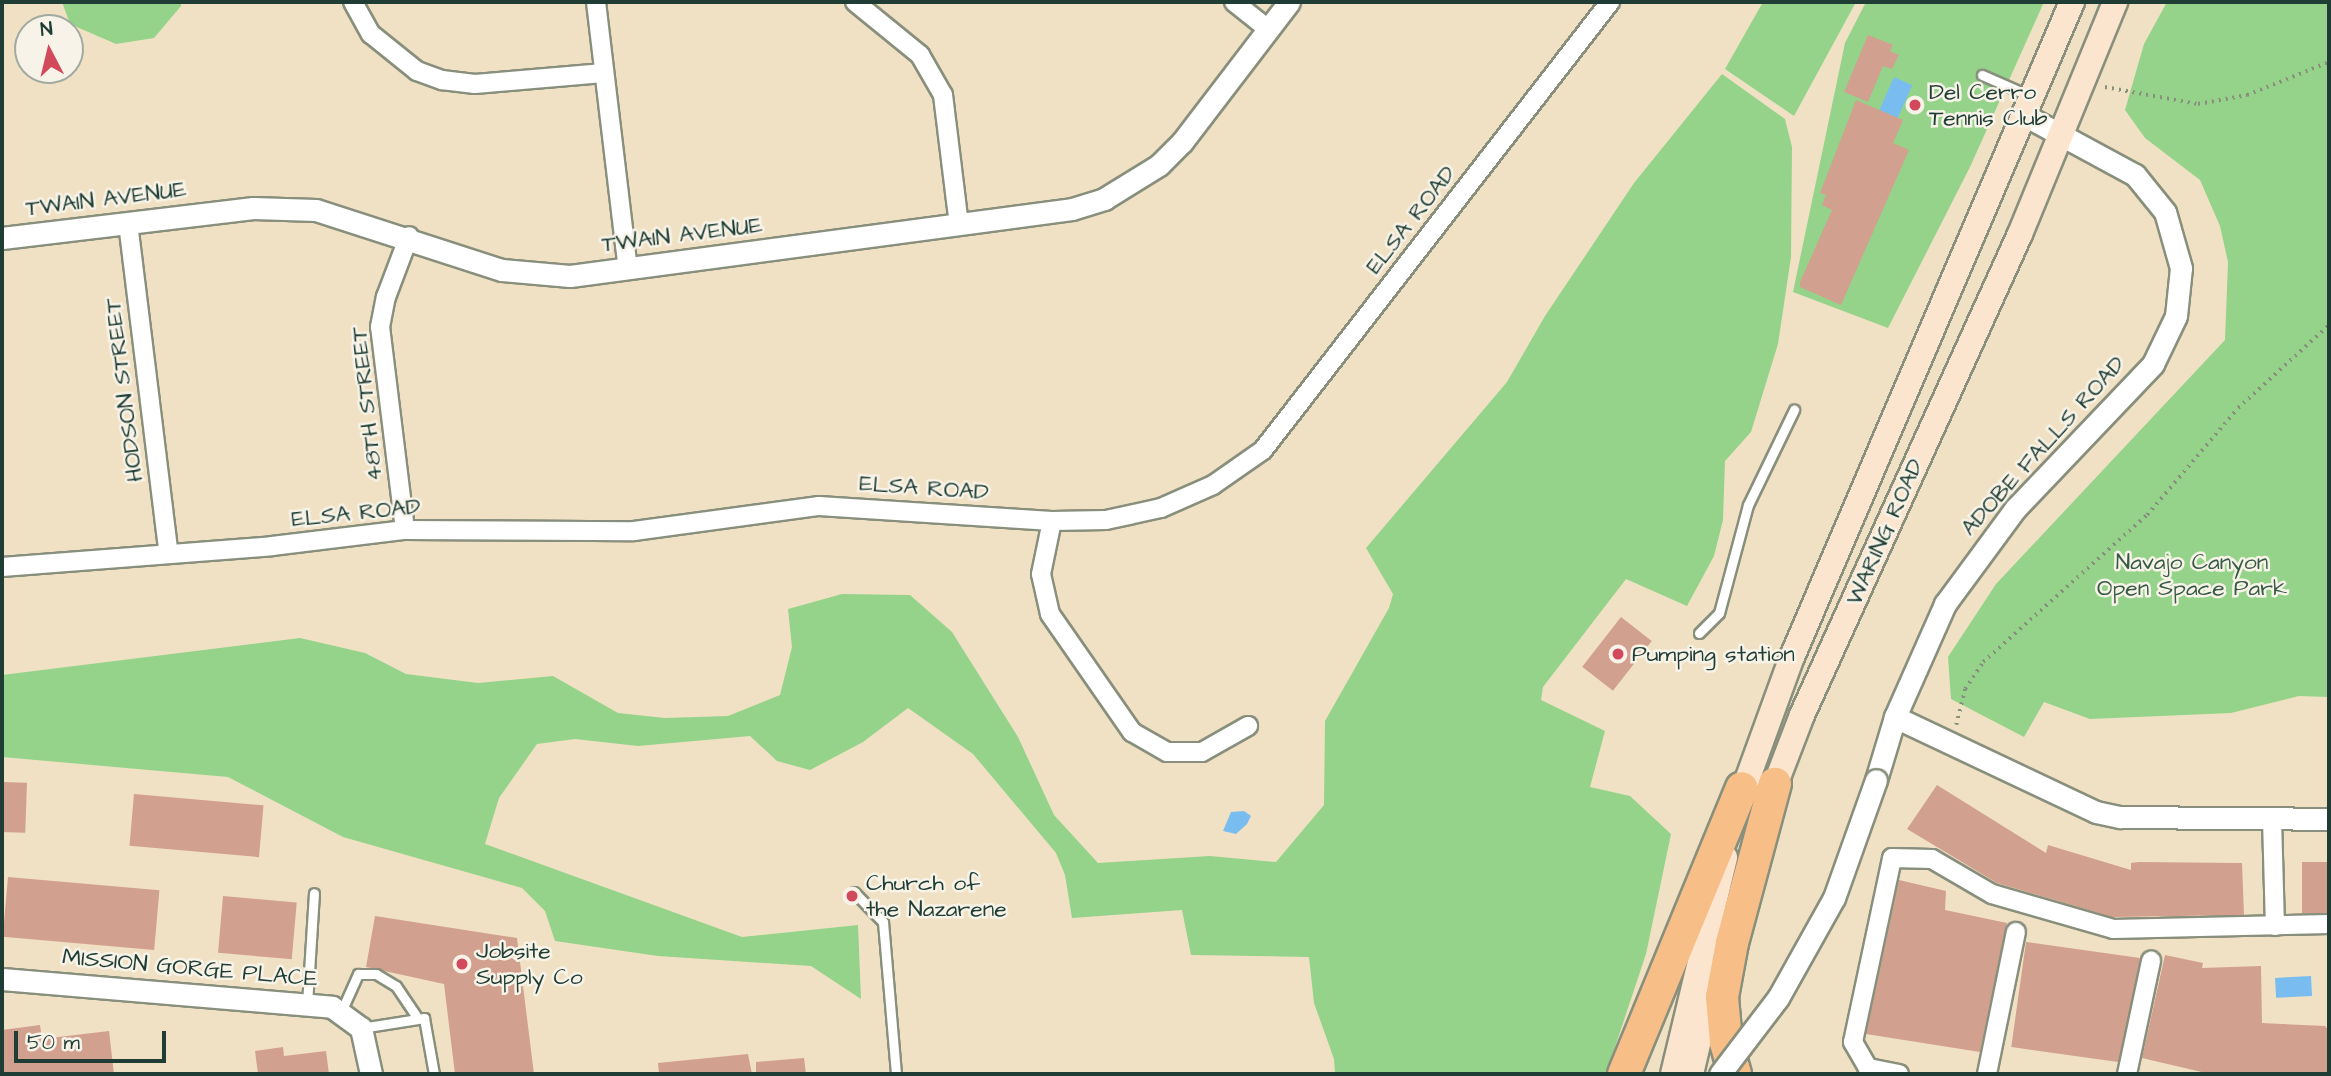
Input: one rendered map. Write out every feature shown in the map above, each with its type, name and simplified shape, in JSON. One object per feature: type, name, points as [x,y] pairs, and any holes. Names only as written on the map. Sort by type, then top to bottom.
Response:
[{"type":"highway","points":[[1735,1074],[1726,1042],[1722,997],[1732,943],[1775,785]]},
{"type":"highway","points":[[1624,1074],[1742,788]]},
{"type":"main road","name":"WARING ROAD","points":[[1673,1074],[1742,788],[1792,657],[2072,2]]},
{"type":"main road","name":"WARING ROAD","points":[[1691,1074],[1713,979],[1775,785],[2020,234],[2058,132],[2115,2]]},
{"type":"street","points":[[353,2],[371,34],[417,71],[442,80],[475,83],[604,73]]},
{"type":"street","points":[[596,2],[628,269]]},
{"type":"street","points":[[855,2],[920,55],[943,95],[959,225]]},
{"type":"street","points":[[1234,2],[1268,29]]},
{"type":"street","name":"TWAIN AVENUE","points":[[2,238],[253,208],[316,210],[409,236],[502,270],[570,276],[1072,209],[1104,199],[1158,165],[1182,142],[1289,2]]},
{"type":"street","name":"ELSA ROAD","points":[[2,567],[168,551],[272,546],[405,530],[634,531],[819,506],[1052,521],[1106,520],[1161,508],[1213,485],[1263,450],[1610,2]]},
{"type":"street","name":"ADOBE FALLS ROAD","points":[[1720,1074],[1778,998],[1834,898],[1895,717],[1945,604],[2015,509],[2153,364],[2176,316],[2181,268],[2165,212],[2135,175],[2058,132],[2028,106]]},
{"type":"street","name":"HODSON STREET","points":[[128,223],[168,551]]},
{"type":"street","name":"48TH STREET","points":[[405,530],[380,327],[386,297],[409,236]]},
{"type":"street","points":[[1052,521],[1041,574],[1050,614],[1132,732],[1167,752],[1202,752],[1248,726]]},
{"type":"street","points":[[1895,717],[2096,812],[2120,817],[2329,818]]},
{"type":"street","points":[[2272,819],[2275,926]]},
{"type":"street","points":[[1899,1074],[1868,1068],[1853,1042],[1892,858],[1933,859],[1992,894],[2113,929],[2329,924]]},
{"type":"street","points":[[1987,1074],[2016,932]]},
{"type":"street","points":[[2127,1074],[2151,961]]},
{"type":"street","name":"MISSION GORGE PLACE","points":[[2,979],[306,1005],[341,1012],[362,1028]]},
{"type":"street","points":[[362,1028],[371,1074]]},
{"type":"lane","points":[[1982,75],[2028,106]]},
{"type":"lane","points":[[1699,633],[1719,613],[1748,505],[1794,410]]},
{"type":"lane","points":[[854,892],[883,922],[896,1074]]},
{"type":"lane","points":[[306,1005],[314,893]]},
{"type":"lane","points":[[341,1012],[358,974],[376,974],[396,986],[417,1017],[428,1025],[434,1074]]},
{"type":"lane","points":[[362,1028],[417,1017]]},
{"type":"path","points":[[2105,87],[2197,104],[2247,95],[2329,62]]},
{"type":"path","points":[[1951,744],[1965,690],[1983,662],[2147,515],[2238,408],[2329,325]]},
{"type":"green space","points":[[62,2],[181,2],[181,6],[154,38],[116,44],[84,30],[84,14],[66,14]]},
{"type":"green space","points":[[1763,2],[1856,2],[1794,116],[1725,69]]},
{"type":"green space","name":"Del Cerro Tennis Club","points":[[1866,2],[2044,2],[1970,167],[1888,328],[1793,292],[1845,43]]},
{"type":"green space","name":"Navajo Canyon Open Space Park","points":[[2167,2],[2329,2],[2329,697],[2299,696],[2231,713],[2090,719],[2044,702],[2024,737],[1951,699],[1948,657],[1996,584],[2225,340],[2228,262],[2220,226],[2200,180],[2145,138],[2125,110],[2144,44]]},
{"type":"green space","points":[[1722,74],[1785,119],[1792,147],[1791,257],[1778,344],[1751,432],[1725,461],[1723,520],[1714,556],[1687,606],[1626,579],[1543,687],[1541,700],[1605,731],[1590,787],[1630,796],[1671,834],[1646,954],[1606,1074],[1335,1074],[1334,1059],[1314,1003],[1309,957],[1191,955],[1182,910],[1072,918],[1065,875],[1056,853],[973,754],[908,708],[863,742],[810,770],[777,761],[750,736],[638,746],[575,739],[537,744],[499,798],[485,844],[742,937],[858,925],[861,999],[811,966],[658,956],[555,941],[545,911],[522,888],[343,837],[228,777],[2,757],[2,675],[300,638],[365,653],[406,674],[478,683],[553,676],[618,713],[665,718],[728,716],[780,695],[792,647],[788,609],[842,594],[910,595],[952,632],[1018,737],[1054,815],[1098,863],[1210,856],[1276,862],[1324,805],[1325,721],[1389,608],[1393,594],[1366,548],[1507,382],[1545,316],[1634,183]]},
{"type":"water","points":[[1894,77],[1912,85],[1898,118],[1879,110]]},
{"type":"water","points":[[1244,811],[1251,816],[1247,824],[1236,834],[1223,831],[1231,812]]},
{"type":"water","points":[[2311,976],[2312,996],[2276,998],[2275,978]]},
{"type":"building","points":[[1868,35],[1893,45],[1890,51],[1899,55],[1892,69],[1883,66],[1868,102],[1844,92]]},
{"type":"building","points":[[1856,100],[1903,120],[1893,143],[1909,150],[1841,305],[1800,287],[1800,282],[1832,210],[1822,205],[1826,195],[1820,193]]},
{"type":"building","name":"Pumping station","points":[[1621,617],[1652,641],[1613,691],[1582,667]]},
{"type":"building","points":[[2,782],[27,783],[25,833],[2,832]]},
{"type":"building","points":[[1937,785],[2046,853],[2048,845],[2131,870],[2131,863],[2139,862],[2242,863],[2244,915],[2112,917],[1997,883],[1907,829]]},
{"type":"building","points":[[134,794],[264,805],[259,857],[129,846]]},
{"type":"building","points":[[2302,862],[2329,862],[2329,913],[2302,913]]},
{"type":"building","points":[[8,877],[159,890],[154,950],[3,937]]},
{"type":"building","points":[[1899,880],[1946,891],[1945,910],[2007,923],[1980,1052],[1866,1034]]},
{"type":"building","points":[[223,896],[297,902],[292,959],[218,953]]},
{"type":"building","points":[[375,916],[517,938],[534,1074],[455,1074],[444,984],[366,967]]},
{"type":"building","points":[[2026,942],[2140,958],[2125,1063],[2011,1047]]},
{"type":"building","points":[[2165,955],[2203,963],[2202,968],[2261,966],[2262,1023],[2325,1026],[2329,1031],[2329,1074],[2210,1074],[2142,1058]]},
{"type":"building","points":[[40,1025],[42,1039],[109,1031],[114,1074],[2,1074],[2,1030]]},
{"type":"building","points":[[283,1047],[284,1056],[326,1051],[329,1074],[258,1074],[255,1051]]},
{"type":"building","points":[[748,1054],[752,1074],[659,1074],[658,1063]]},
{"type":"building","points":[[804,1058],[806,1074],[756,1074],[756,1062]]},
{"type":"place","name":"Del Cerro Tennis Club","points":[[1915,105]]},
{"type":"place","name":"Pumping station","points":[[1618,654]]},
{"type":"place","name":"Church of the Nazarene","points":[[852,896]]},
{"type":"place","name":"Jobsite Supply Co","points":[[462,964]]}]
